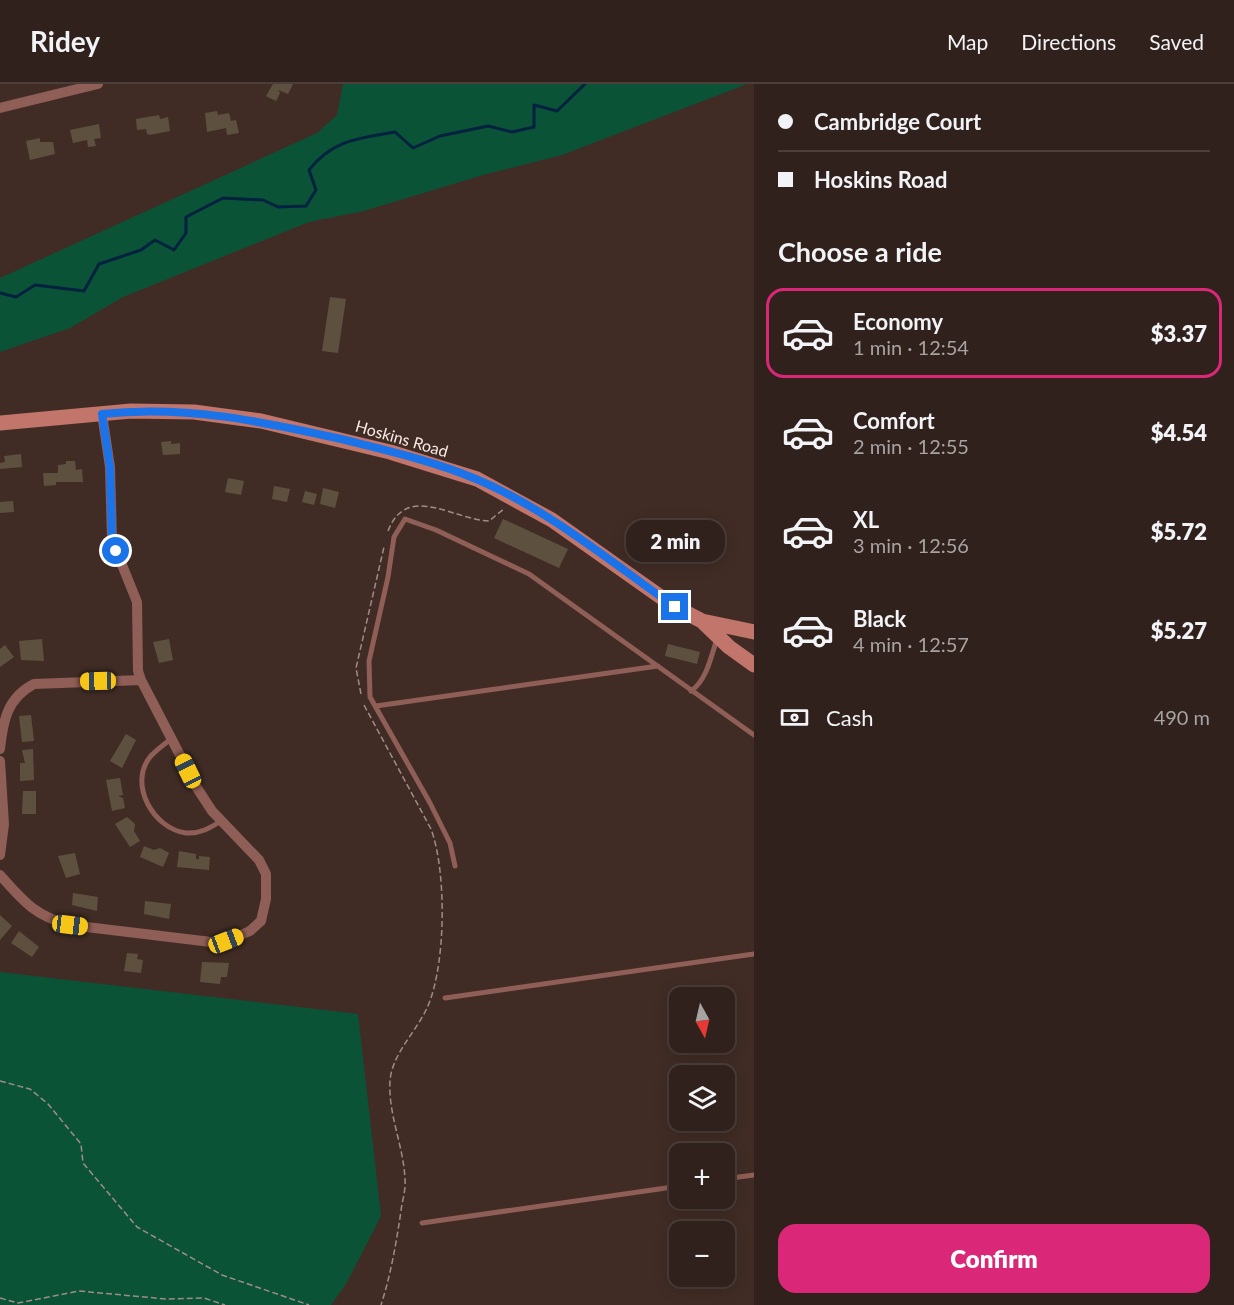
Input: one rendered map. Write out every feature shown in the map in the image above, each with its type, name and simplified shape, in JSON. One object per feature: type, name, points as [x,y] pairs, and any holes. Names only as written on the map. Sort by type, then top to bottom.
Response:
[{"type":"street","points":[[0,108],[98,84]]},
{"type":"street","name":"Hoskins Road","points":[[0,423],[166,410],[261,421],[360,444],[477,479],[552,520],[675,607],[702,621],[754,632]]},
{"type":"street","points":[[0,875],[26,905],[47,919],[93,928],[211,942],[226,941],[250,931],[261,921],[266,874],[259,860],[221,821],[197,788],[138,671],[137,602],[112,540],[110,467],[102,414]]},
{"type":"street","points":[[702,621],[718,637],[754,665]]},
{"type":"street","points":[[0,749],[3,720],[20,691],[34,684],[54,681],[141,680]]},
{"type":"street","points":[[0,761],[4,824],[0,855]]},
{"type":"lane","points":[[455,866],[450,843],[441,823],[398,741],[370,697],[369,661],[388,577],[394,537],[405,519],[436,530],[529,574],[754,735]]},
{"type":"lane","points":[[692,691],[706,670],[718,637]]},
{"type":"lane","points":[[375,706],[658,666]]},
{"type":"lane","points":[[172,738],[150,758],[144,771],[144,794],[149,806],[163,824],[185,833],[204,831],[221,821]]},
{"type":"lane","points":[[445,998],[754,954]]},
{"type":"lane","points":[[735,1178],[754,1175]]},
{"type":"lane","points":[[422,1223],[669,1188]]},
{"type":"path","points":[[388,531],[394,516],[402,510],[422,506],[446,509],[477,520],[489,521],[515,500]]},
{"type":"path","points":[[381,1305],[392,1271],[405,1180],[394,1129],[390,1079],[395,1061],[429,1005],[436,977],[441,939],[439,849],[431,829],[365,708],[356,668],[385,542]]},
{"type":"path","points":[[0,1081],[30,1089],[48,1104],[81,1144],[83,1163],[137,1227],[222,1275],[309,1305]]},
{"type":"path","points":[[0,1298],[18,1303],[80,1291],[166,1299],[204,1298],[225,1305]]},
{"type":"path","points":[[297,1301],[299,1305]]},
{"type":"green space","points":[[343,84],[747,84],[562,155],[483,175],[364,211],[309,222],[123,297],[70,328],[0,352],[0,278],[317,133],[337,115]]},
{"type":"green space","points":[[0,972],[358,1014],[381,1216],[346,1284],[331,1305],[0,1305]]},
{"type":"building","points":[[273,84],[293,84],[288,94],[278,90],[280,93],[276,101],[266,96]]},
{"type":"building","points":[[217,111],[218,115],[229,113],[231,121],[236,120],[239,133],[227,135],[226,128],[207,132],[205,113]]},
{"type":"building","points":[[159,115],[160,119],[168,117],[170,131],[150,135],[147,134],[146,129],[137,130],[136,119]]},
{"type":"building","points":[[99,124],[101,138],[94,139],[96,146],[88,147],[87,140],[73,143],[70,130]]},
{"type":"building","points":[[40,138],[40,142],[53,142],[55,154],[30,160],[26,141]]},
{"type":"building","points":[[330,297],[346,299],[338,353],[322,351]]},
{"type":"building","points":[[171,441],[171,444],[180,443],[180,454],[163,455],[161,442]]},
{"type":"building","points":[[21,454],[22,467],[0,469],[0,463],[5,462],[4,456]]},
{"type":"building","points":[[66,461],[75,461],[76,470],[82,469],[83,482],[56,482],[56,485],[44,486],[43,473],[58,473],[58,465],[66,464]]},
{"type":"building","points":[[228,478],[244,481],[241,495],[225,492]]},
{"type":"building","points":[[274,486],[290,489],[287,502],[272,499]]},
{"type":"building","points":[[323,488],[339,492],[335,508],[320,504]]},
{"type":"building","points":[[305,491],[317,494],[314,505],[302,502]]},
{"type":"building","points":[[13,501],[14,512],[0,513],[0,502]]},
{"type":"building","points":[[503,519],[568,549],[559,568],[494,538]]},
{"type":"building","points":[[42,639],[44,661],[21,660],[19,641]]},
{"type":"building","points":[[169,639],[173,660],[159,663],[153,642]]},
{"type":"building","points":[[668,644],[700,652],[697,664],[665,656]]},
{"type":"building","points":[[5,645],[14,657],[0,667],[0,649]]},
{"type":"building","points":[[31,715],[34,741],[22,742],[19,716]]},
{"type":"building","points":[[126,734],[136,740],[122,768],[110,761]]},
{"type":"building","points":[[33,749],[34,780],[20,781],[20,763],[25,763],[22,750]]},
{"type":"building","points":[[120,778],[123,795],[118,796],[123,798],[125,808],[112,811],[106,780]]},
{"type":"building","points":[[23,791],[36,791],[36,814],[22,814]]},
{"type":"building","points":[[127,817],[135,824],[134,831],[140,841],[130,847],[115,824]]},
{"type":"building","points":[[144,846],[154,850],[160,848],[169,853],[163,867],[140,857]]},
{"type":"building","points":[[179,851],[196,854],[196,859],[199,859],[199,856],[210,857],[209,870],[177,867]]},
{"type":"building","points":[[75,853],[80,874],[66,878],[58,856]]},
{"type":"building","points":[[73,893],[98,897],[97,911],[72,905]]},
{"type":"building","points":[[145,901],[171,904],[169,919],[144,914]]},
{"type":"building","points":[[0,915],[12,926],[0,940]]},
{"type":"building","points":[[19,931],[39,947],[32,957],[11,943]]},
{"type":"building","points":[[127,953],[138,954],[137,959],[143,960],[141,973],[124,971]]},
{"type":"building","points":[[202,962],[229,963],[227,977],[221,977],[220,984],[200,982]]},
{"type":"waterway","points":[[0,293],[16,297],[35,285],[84,291],[99,264],[141,250],[155,240],[174,250],[186,233],[186,217],[223,198],[263,200],[278,207],[306,206],[316,190],[309,170],[327,152],[337,146],[370,136],[395,132],[413,148],[440,136],[488,126],[512,132],[534,127],[534,105],[557,111],[585,84]]},
{"type":"route","points":[[116,551],[112,540],[110,467],[102,414],[131,411],[194,411],[261,421],[360,444],[477,479],[552,520],[675,607]]}]
